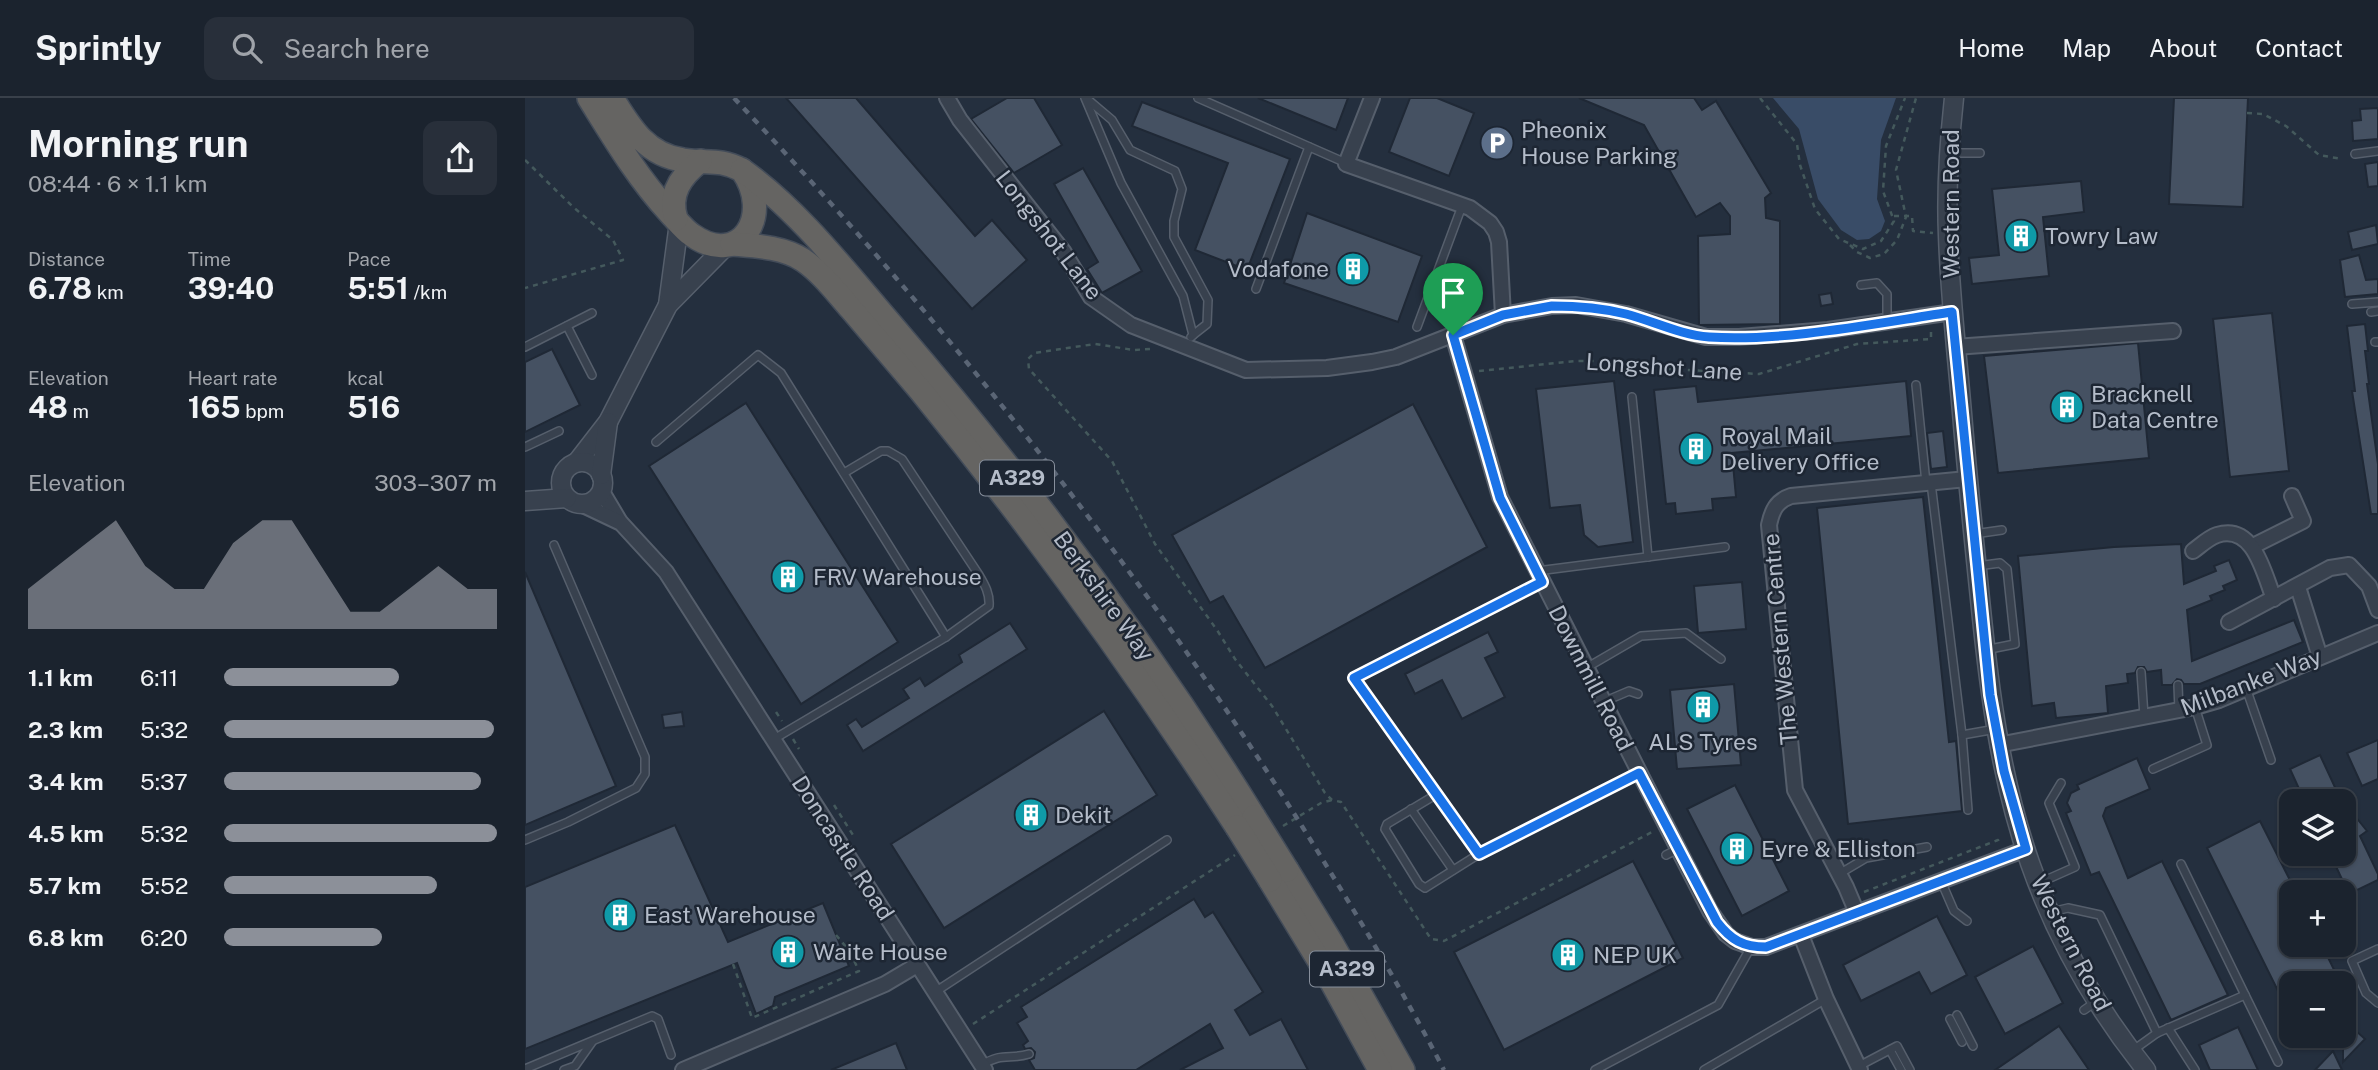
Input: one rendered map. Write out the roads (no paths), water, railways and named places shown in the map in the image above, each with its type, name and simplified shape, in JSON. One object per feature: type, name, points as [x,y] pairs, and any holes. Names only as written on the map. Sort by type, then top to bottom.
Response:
[{"type":"highway","name":"A329","points":[[589,98],[635,172],[677,221],[700,240],[710,244],[729,245]]},
{"type":"highway","name":"A329","points":[[613,98],[633,131],[650,148],[670,157],[725,162],[742,170]]},
{"type":"highway","points":[[677,221],[673,204],[676,190],[685,174],[700,161]]},
{"type":"highway","points":[[729,245],[749,229],[755,215],[754,190],[742,170]]},
{"type":"highway","name":"Berkshire Way","points":[[742,170],[780,200],[811,233],[978,428],[1123,619],[1225,770],[1245,822]]},
{"type":"highway","name":"Berkshire Way","points":[[729,245],[780,251],[801,259],[825,280],[980,465],[1049,554],[1245,822],[1279,875],[1331,942],[1403,1070]]},
{"type":"highway","name":"Berkshire Way","points":[[1279,875],[1380,1070]]},
{"type":"street","name":"Longshot Lane","points":[[947,98],[960,120],[1063,251],[1091,297],[1131,325],[1189,341],[1246,370],[1270,375],[1396,357],[1503,315],[1552,306],[1576,306],[1626,314],[1706,337],[1781,334],[1952,312]]},
{"type":"street","points":[[1372,98],[1346,164],[1462,205],[1481,215],[1496,232],[1499,242],[1503,315]]},
{"type":"street","name":"Western Road","points":[[1954,98],[1948,153],[1952,312],[1985,650],[1997,737],[2026,849],[2090,1005],[2146,1070]]},
{"type":"street","points":[[668,304],[677,221]]},
{"type":"street","points":[[608,422],[601,482],[594,500],[570,494],[566,469],[577,462],[608,422],[668,304],[729,245]]},
{"type":"street","points":[[1955,346],[2173,331]]},
{"type":"street","name":"Downmill Road","points":[[1453,335],[1500,498],[1639,773],[1672,852],[1717,922],[1735,942],[1752,947]]},
{"type":"street","points":[[577,462],[591,464],[601,482]]},
{"type":"street","name":"The Western Centre","points":[[1857,913],[1795,790],[1769,525],[1771,516],[1781,499],[1791,496],[1967,479]]},
{"type":"street","name":"Doncastle Road","points":[[601,482],[621,523],[666,572],[984,1067]]},
{"type":"street","name":"Doncastle Road","points":[[525,499],[570,494],[621,523]]},
{"type":"street","points":[[2253,546],[2303,521],[2292,496]]},
{"type":"street","points":[[2193,551],[2216,535],[2232,534],[2244,538],[2253,546],[2274,599]]},
{"type":"street","points":[[2229,622],[2330,568],[2349,565],[2369,586],[2378,610]]},
{"type":"street","points":[[2298,587],[2320,657]]},
{"type":"street","name":"Milbanke Way","points":[[1997,737],[2195,708],[2378,633]]},
{"type":"street","points":[[1752,947],[1766,947],[1801,935],[2026,849]]},
{"type":"street","points":[[1801,935],[1826,999],[1859,1068]]},
{"type":"street","points":[[683,1070],[885,984],[917,965]]},
{"type":"lane","points":[[1086,98],[1121,183],[1183,296],[1189,341]]},
{"type":"lane","points":[[1086,98],[1112,120],[1130,150],[1175,171],[1182,189],[1174,221],[1174,237],[1208,300],[1207,324],[1189,341]]},
{"type":"lane","points":[[1198,98],[1346,164]]},
{"type":"lane","points":[[1256,289],[1308,147]]},
{"type":"lane","points":[[2355,154],[2378,151]]},
{"type":"lane","points":[[1948,153],[1980,153]]},
{"type":"lane","points":[[1417,327],[1462,205]]},
{"type":"lane","points":[[1861,285],[1877,283],[1887,295],[1887,321]]},
{"type":"lane","points":[[2352,304],[2378,302]]},
{"type":"lane","points":[[525,347],[592,313]]},
{"type":"lane","points":[[567,326],[592,375]]},
{"type":"lane","points":[[656,442],[758,355],[781,373],[946,637]]},
{"type":"lane","points":[[1916,385],[1962,735],[1968,810]]},
{"type":"lane","points":[[1632,397],[1649,557]]},
{"type":"lane","points":[[525,447],[559,431]]},
{"type":"lane","points":[[774,739],[946,637],[989,606],[990,599],[979,575],[902,459],[888,451],[881,451],[844,473]]},
{"type":"lane","points":[[1973,534],[2002,530]]},
{"type":"lane","points":[[525,840],[636,788],[645,774],[646,757],[554,545]]},
{"type":"lane","points":[[1479,854],[1354,678],[1539,577],[1649,557],[1725,547]]},
{"type":"lane","points":[[1977,566],[2000,563],[2007,569],[2014,630],[2015,644],[1985,650]]},
{"type":"lane","points":[[1586,668],[1641,636],[1686,633],[1721,659]]},
{"type":"lane","points":[[2141,672],[2144,716]]},
{"type":"lane","points":[[2178,685],[2179,712]]},
{"type":"lane","points":[[2246,688],[2271,760]]},
{"type":"lane","points":[[1603,702],[1629,691],[1638,694]]},
{"type":"lane","points":[[2153,769],[2207,745],[2195,708]]},
{"type":"lane","points":[[1962,735],[1997,737]]},
{"type":"lane","points":[[1437,794],[1387,824],[1385,829],[1419,884],[1425,888],[1479,854],[1639,773]]},
{"type":"lane","points":[[2038,883],[2075,867],[2049,803],[2061,783]]},
{"type":"lane","points":[[1411,809],[1453,870]]},
{"type":"lane","points":[[935,992],[1167,840]]},
{"type":"lane","points":[[1839,874],[1866,858],[1927,847]]},
{"type":"lane","points":[[2181,864],[2278,1062]]},
{"type":"lane","points":[[1941,881],[1954,911],[1967,921]]},
{"type":"lane","points":[[2050,913],[2068,908],[2100,915],[2157,1033]]},
{"type":"lane","points":[[1595,1070],[1718,1005],[1752,947]]},
{"type":"lane","points":[[2378,949],[2352,961],[2367,993],[2378,1003]]},
{"type":"lane","points":[[2131,1051],[2157,1033],[2245,995]]},
{"type":"lane","points":[[1704,1070],[1826,999]]},
{"type":"lane","points":[[525,1069],[653,1016],[658,1019],[671,1055]]},
{"type":"lane","points":[[1962,1042],[1953,1017],[1973,1046]]},
{"type":"lane","points":[[2168,1028],[2196,1070]]},
{"type":"lane","points":[[564,1070],[575,1066],[593,1041]]},
{"type":"lane","points":[[1859,1068],[1896,1046],[1910,1070]]},
{"type":"lane","points":[[1890,1050],[1901,1070]]},
{"type":"lane","points":[[984,1067],[994,1057],[1019,1057],[1028,1054]]},
{"type":"water","points":[[1773,98],[1896,98],[1881,140],[1877,199],[1885,221],[1881,231],[1869,239],[1857,240],[1841,230],[1818,199],[1799,129]]},
{"type":"railway","points":[[734,98],[814,184],[967,363],[1111,548],[1180,643],[1310,839],[1379,953],[1444,1070]]},
{"type":"place","name":"Pheonix House Parking","points":[[1497,143]]},
{"type":"place","name":"Towry Law","points":[[2021,236]]},
{"type":"place","name":"Vodafone","points":[[1353,269]]},
{"type":"place","name":"Bracknell Data Centre","points":[[2067,407]]},
{"type":"place","name":"Royal Mail Delivery Office","points":[[1696,449]]},
{"type":"place","name":"FRV Warehouse","points":[[788,577]]},
{"type":"place","name":"ALS Tyres","points":[[1703,707]]},
{"type":"place","name":"Dekit","points":[[1031,815]]},
{"type":"place","name":"Eyre & Elliston","points":[[1737,849]]},
{"type":"place","name":"East Warehouse","points":[[620,915]]},
{"type":"place","name":"Waite House","points":[[788,952]]},
{"type":"place","name":"NEP UK","points":[[1568,955]]}]
